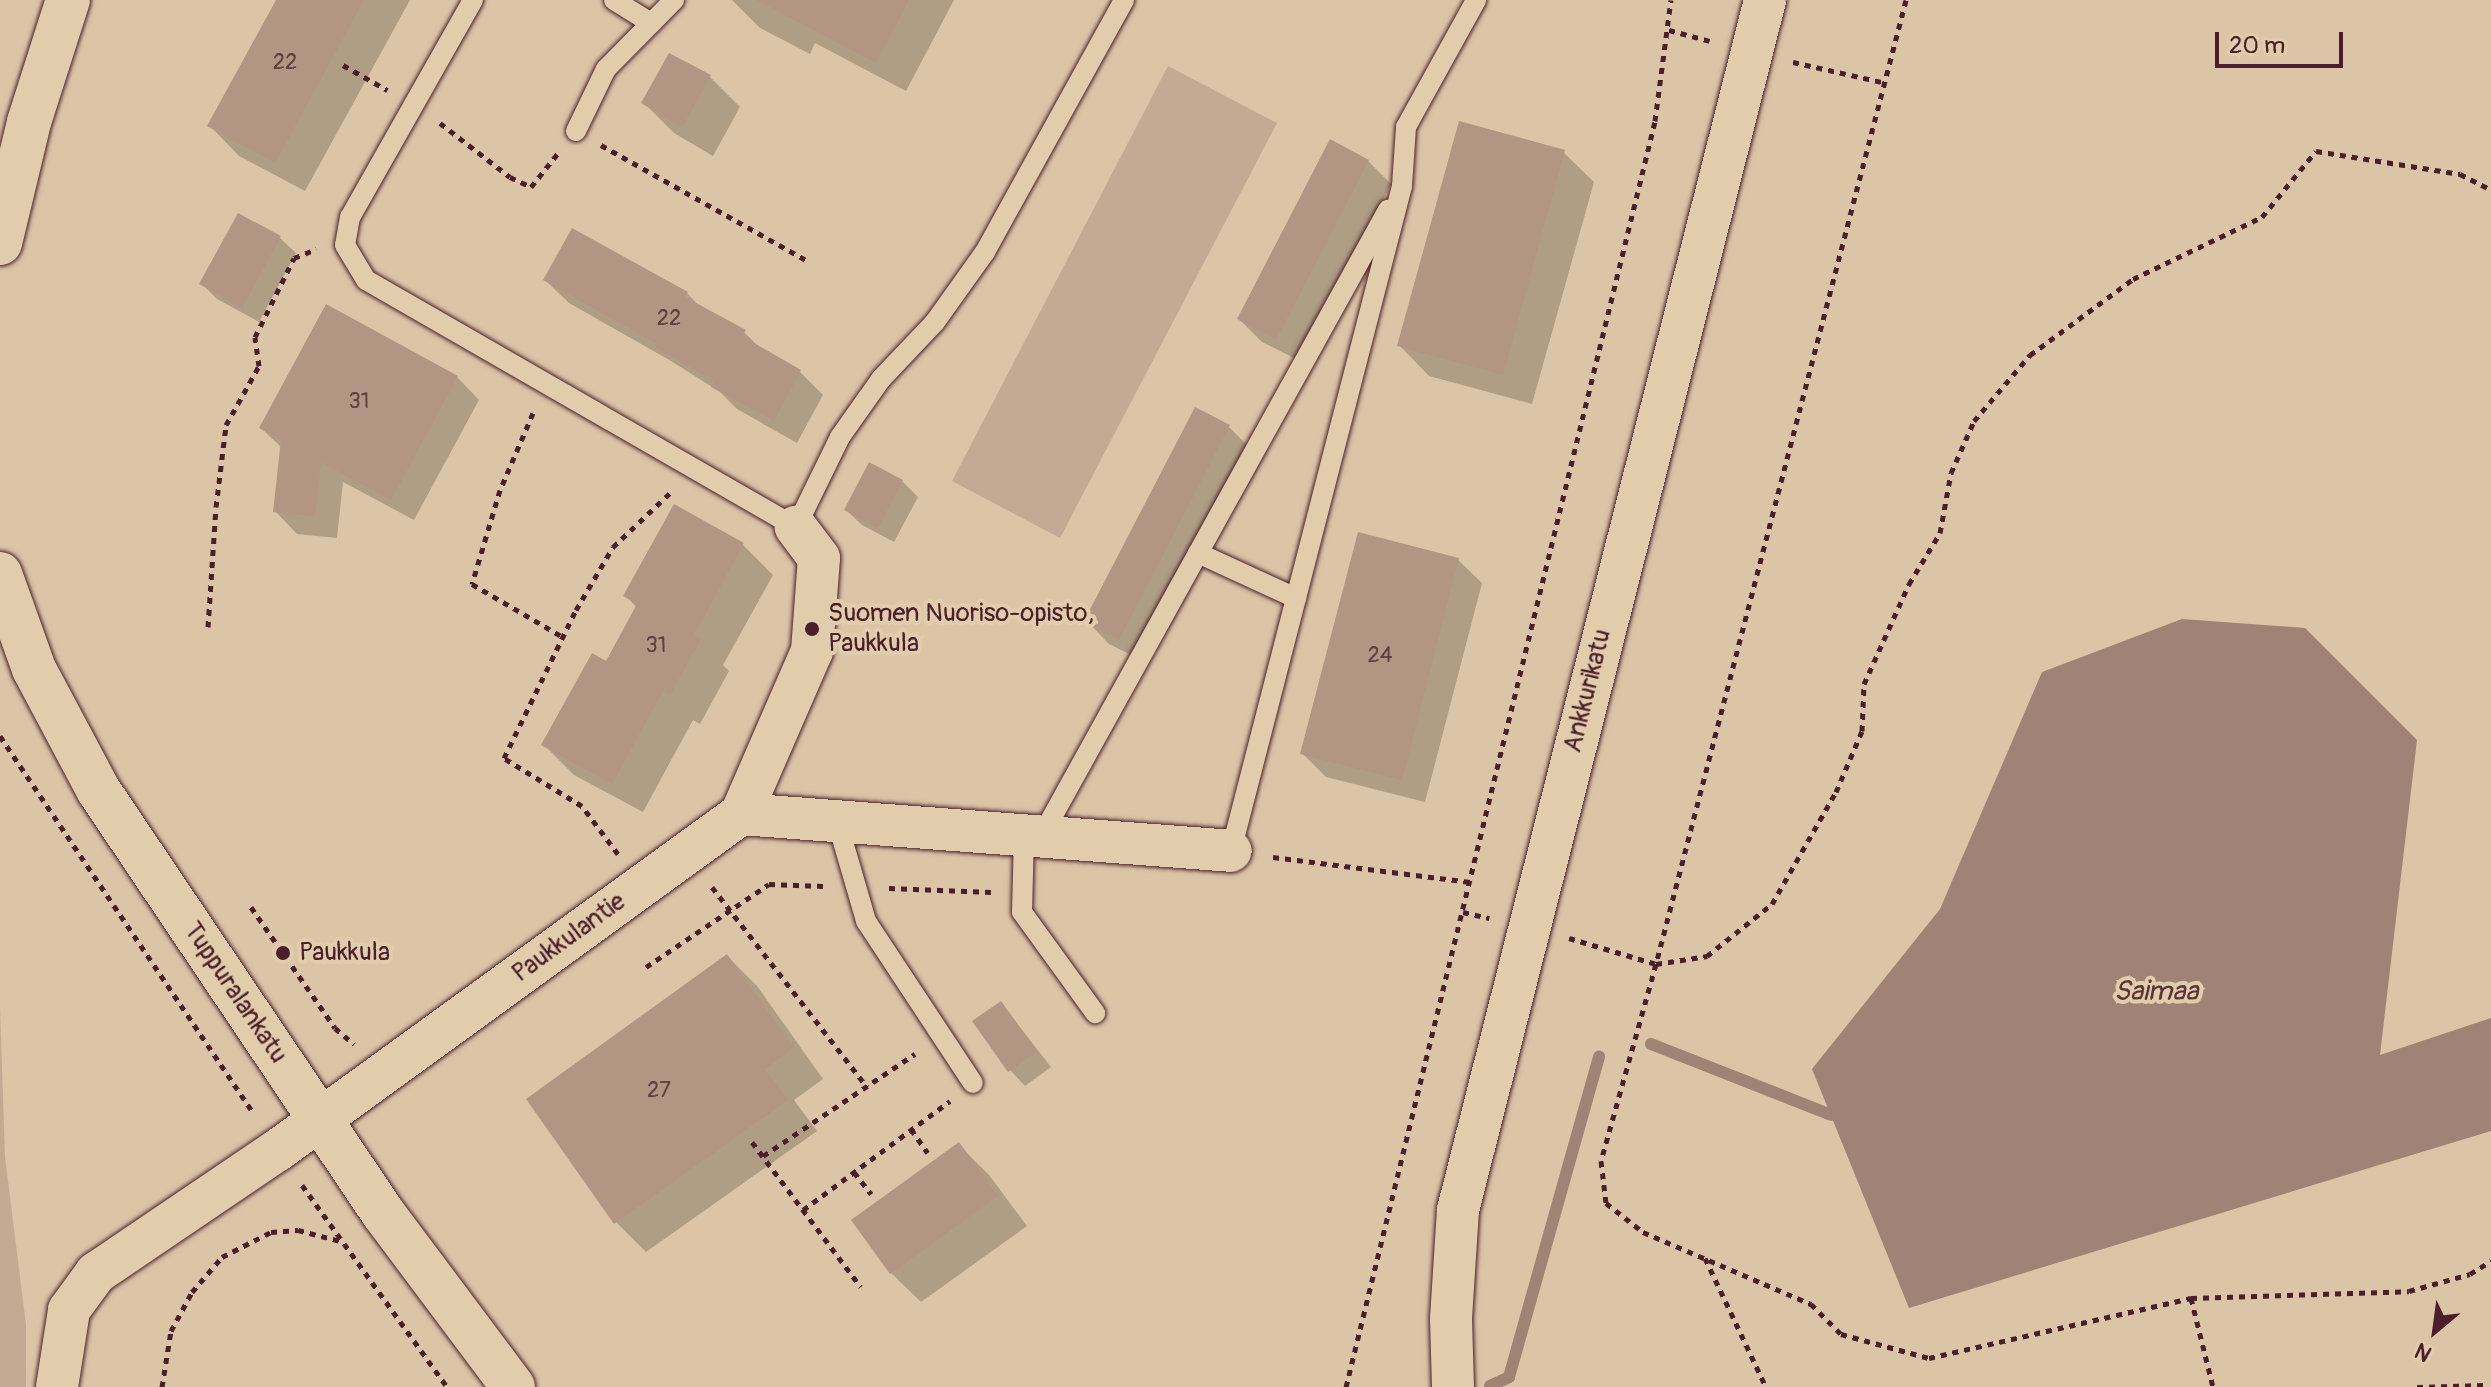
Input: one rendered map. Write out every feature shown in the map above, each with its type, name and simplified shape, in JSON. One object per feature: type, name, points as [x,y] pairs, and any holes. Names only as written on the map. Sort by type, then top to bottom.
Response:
[{"type":"street","points":[[0,243],[29,122],[68,0]]},
{"type":"street","name":"Ankkurikatu","points":[[1453,1387],[1451,1318],[1458,1210],[1765,0]]},
{"type":"street","points":[[796,527],[819,558],[812,651],[741,814],[1231,851]]},
{"type":"street","name":"Tuppuralankatu","points":[[0,574],[34,669],[99,791],[383,1213],[513,1387]]},
{"type":"street","name":"Paukkulantie","points":[[57,1387],[69,1310],[96,1273],[278,1150],[741,814]]},
{"type":"lane","points":[[473,0],[350,217],[345,245],[366,280],[796,527],[840,437],[881,379],[935,322],[985,252],[1123,1]]},
{"type":"lane","points":[[614,0],[651,23]]},
{"type":"lane","points":[[576,131],[606,69],[674,0]]},
{"type":"lane","points":[[1231,851],[1402,186],[1406,127],[1476,0]]},
{"type":"lane","points":[[1095,1013],[1022,912],[1032,836],[1198,553],[1402,186]]},
{"type":"lane","points":[[1198,553],[1296,598]]},
{"type":"lane","points":[[837,821],[866,921],[973,1083]]},
{"type":"path","points":[[1346,1387],[1655,121],[1671,0]]},
{"type":"path","points":[[1906,0],[1656,964],[1601,1161],[1606,1203],[1643,1232],[1811,1304],[1841,1334],[1929,1358],[2191,1298],[2409,1291],[2470,1274],[2491,1261]]},
{"type":"path","points":[[343,65],[414,105],[510,177],[531,187],[576,131],[806,260]]},
{"type":"path","points":[[1656,964],[1707,956],[1772,904],[1836,792],[1862,731],[1864,684],[1909,584],[1940,533],[1951,473],[1974,421],[2030,355],[2133,279],[2262,217],[2316,151],[2460,174],[2491,190]]},
{"type":"path","points":[[208,627],[216,507],[226,425],[259,366],[255,337],[294,258],[347,237]]},
{"type":"path","points":[[546,384],[500,490],[472,584],[563,637]]},
{"type":"path","points":[[633,892],[623,860],[582,806],[504,758],[563,637],[613,547],[678,485],[706,476]]},
{"type":"path","points":[[0,736],[341,1242],[447,1387]]},
{"type":"path","points":[[1231,851],[1470,882]]},
{"type":"path","points":[[704,877],[867,1087]]},
{"type":"path","points":[[251,907],[335,1028],[358,1047],[377,1076]]},
{"type":"path","points":[[763,1156],[944,1035]]},
{"type":"path","points":[[803,1210],[973,1083]]},
{"type":"path","points":[[911,1129],[928,1153]]},
{"type":"path","points":[[752,1142],[861,1287]]},
{"type":"path","points":[[854,1172],[871,1194]]},
{"type":"path","points":[[162,1387],[171,1331],[192,1292],[222,1257],[271,1232],[298,1230],[341,1242]]},
{"type":"path","points":[[1705,1257],[1766,1387]]},
{"type":"path","points":[[2191,1298],[2213,1387]]},
{"type":"path","points":[[2417,1387],[2484,1385]]},
{"type":"shaded area","points":[[1168,66],[1277,123],[1060,538],[952,481]]},
{"type":"shaded area","points":[[0,1008],[5,1157],[26,1325],[26,1387],[0,1387]]},
{"type":"water","name":"Saimaa","points":[[2182,619],[2305,628],[2417,740],[2380,1055],[2491,1018],[2491,1131],[1909,1308],[1812,1069],[1940,909],[2042,672]]},
{"type":"building","points":[[276,0],[364,0],[275,163],[207,126]]},
{"type":"building","points":[[757,0],[909,0],[876,63]]},
{"type":"building","points":[[669,53],[711,75],[682,128],[641,103]]},
{"type":"building","points":[[1459,121],[1565,150],[1503,375],[1397,346]]},
{"type":"building","points":[[1330,139],[1369,160],[1276,340],[1237,319]]},
{"type":"building","points":[[238,213],[281,236],[242,308],[199,284]]},
{"type":"building","points":[[572,228],[688,292],[685,297],[746,330],[742,336],[801,370],[774,421],[711,387],[714,381],[655,347],[657,344],[543,280]]},
{"type":"building","points":[[326,304],[458,376],[391,500],[321,462],[315,517],[273,512],[281,440],[259,428]]},
{"type":"building","points":[[1195,407],[1230,425],[1119,640],[1084,621]]},
{"type":"building","points":[[869,462],[903,480],[878,528],[844,510]]},
{"type":"building","points":[[674,504],[744,543],[694,635],[701,639],[670,695],[663,691],[612,784],[541,745],[592,653],[606,661],[637,604],[623,596]]},
{"type":"building","points":[[1358,532],[1459,558],[1402,780],[1300,754]]},
{"type":"building","points":[[727,954],[794,1048],[765,1069],[788,1100],[614,1224],[526,1099]]},
{"type":"building","points":[[1001,1001],[1037,1051],[1008,1072],[972,1021]]},
{"type":"building","points":[[959,1142],[998,1196],[890,1274],[851,1220]]},
{"type":"waterway","points":[[1651,1044],[1831,1115]]},
{"type":"waterway","points":[[1490,1386],[1509,1377],[1599,1056]]},
{"type":"place","name":"Suomen Nuoriso-opisto, Paukkula","points":[[812,629]]},
{"type":"place","name":"Paukkula","points":[[283,953]]}]
